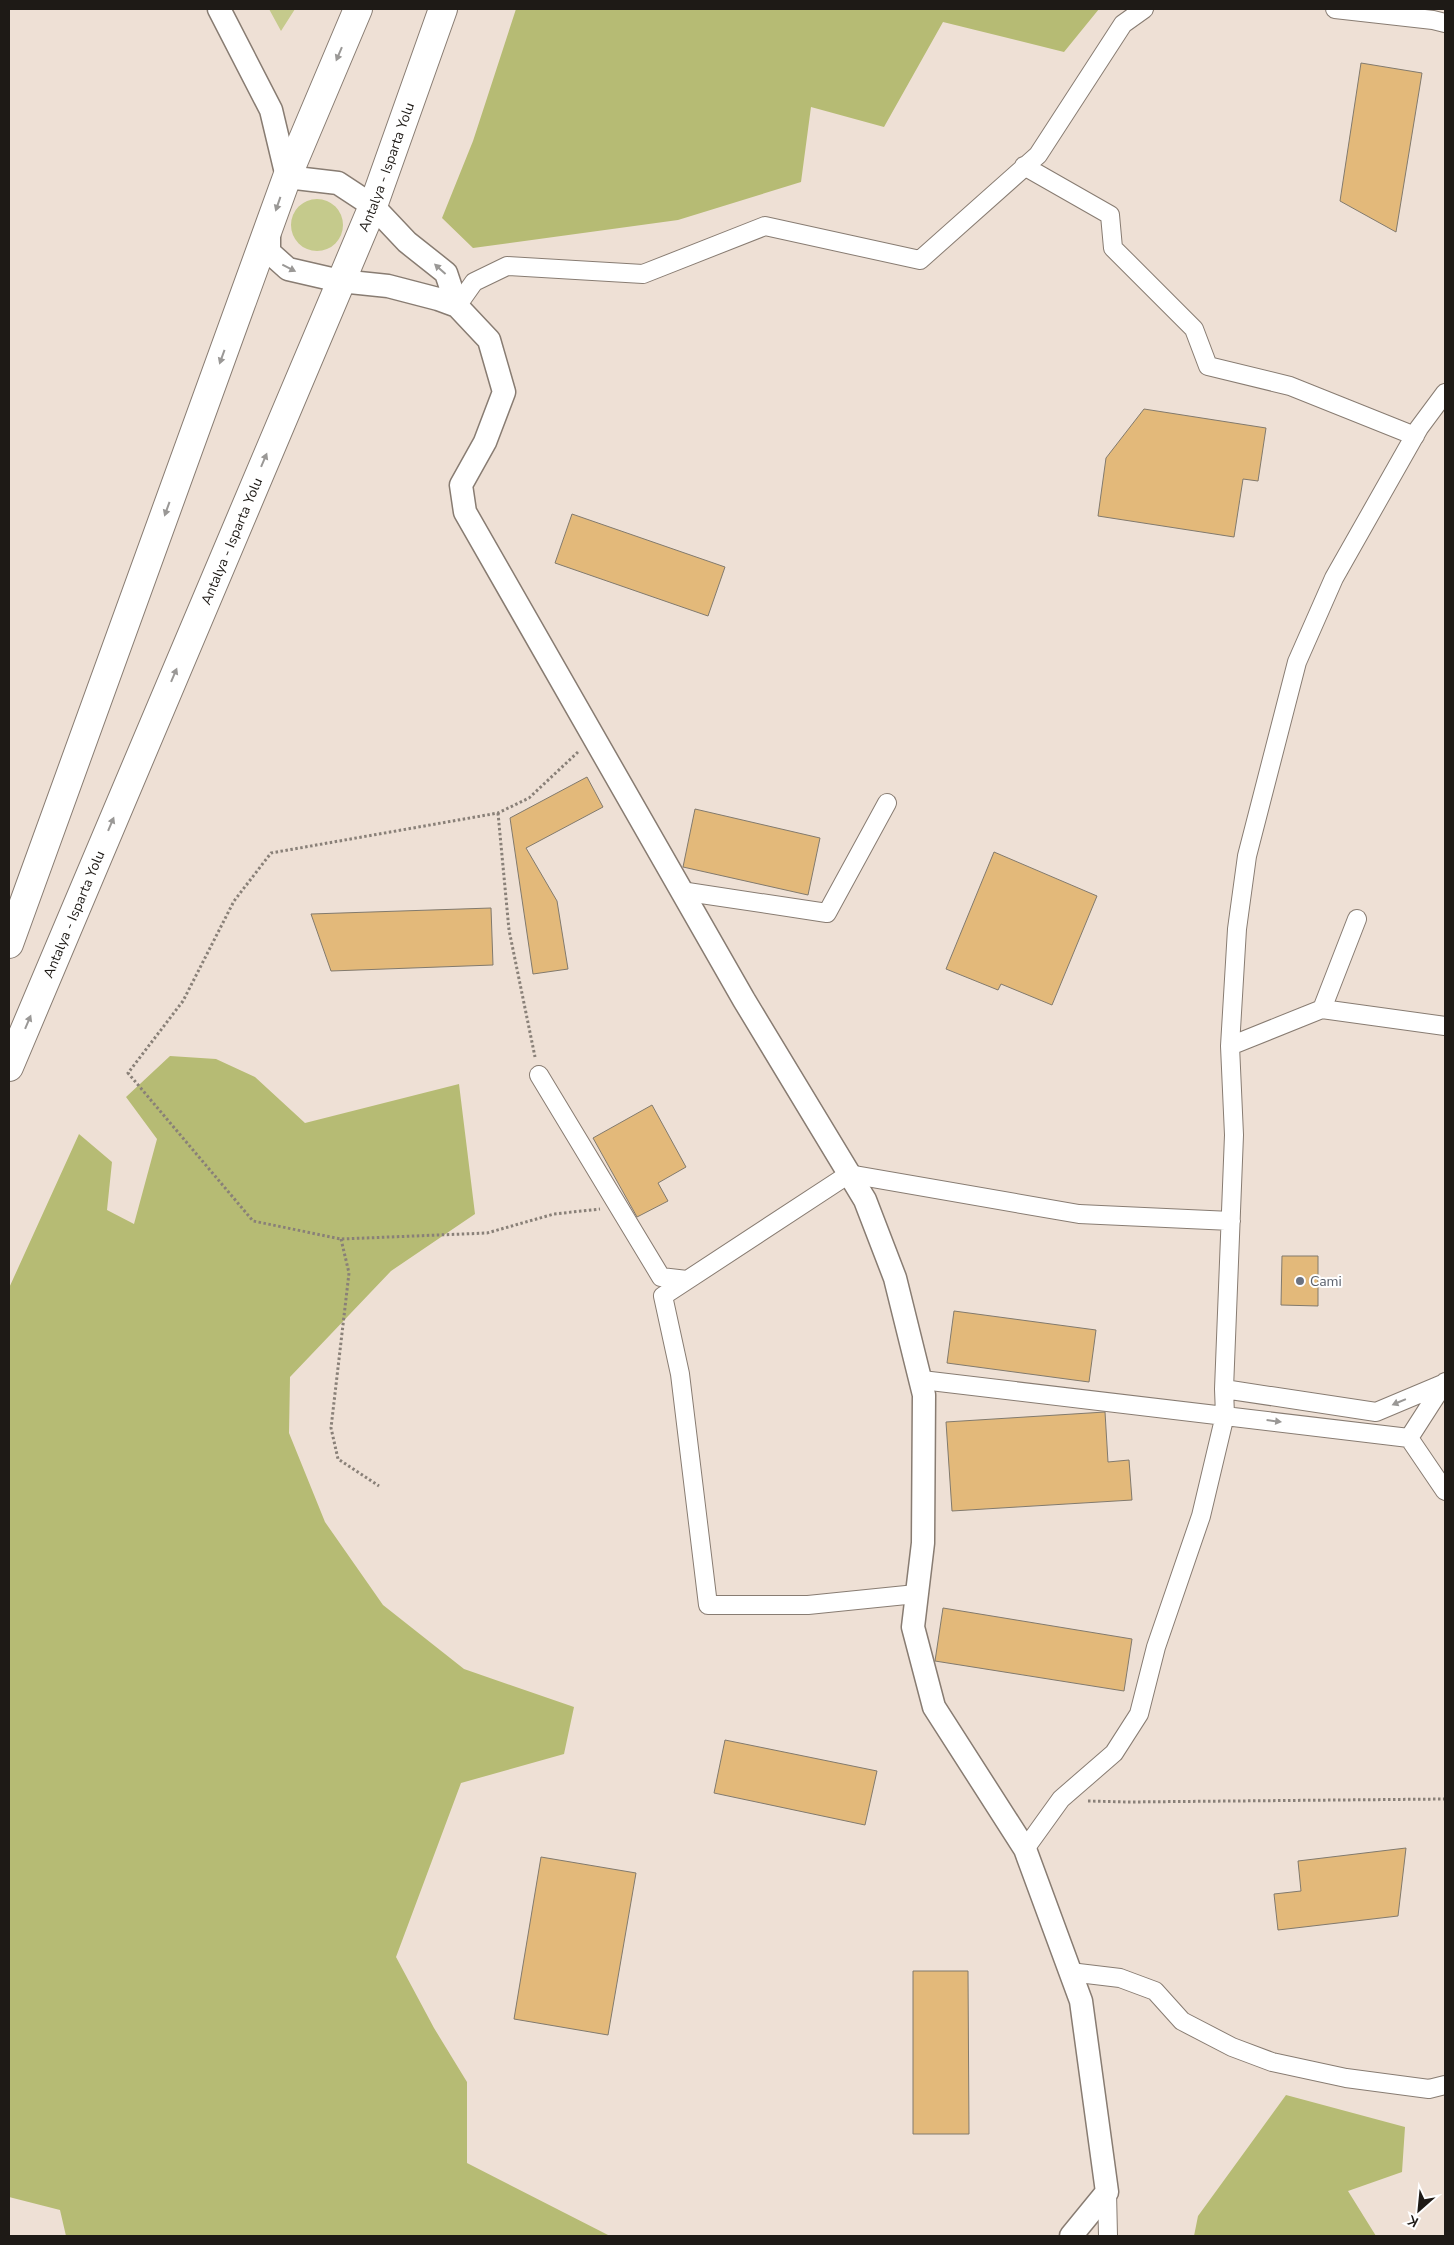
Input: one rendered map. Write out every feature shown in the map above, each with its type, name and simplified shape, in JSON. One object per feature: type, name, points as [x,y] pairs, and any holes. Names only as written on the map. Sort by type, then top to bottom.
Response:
[{"type":"highway","points":[[9,944],[287,177],[358,9]]},
{"type":"highway","name":"Antalya - Isparta Yolu","points":[[9,1068],[373,206],[443,9]]},
{"type":"street","points":[[219,9],[271,110],[287,177],[338,183],[373,206],[407,242],[446,273],[457,306]]},
{"type":"street","points":[[457,306],[474,282],[507,266],[642,274],[764,226],[920,260],[1038,155],[1123,24],[1144,9]]},
{"type":"street","points":[[1335,9],[1445,23]]},
{"type":"street","points":[[1024,166],[1110,215],[1113,248],[1194,329],[1208,366],[1290,386],[1415,436]]},
{"type":"street","points":[[269,229],[269,252],[288,269],[340,281],[388,286],[438,299],[457,306],[490,340],[504,392],[484,442],[461,485],[464,512],[744,1000],[865,1200],[895,1278],[922,1380],[924,1395],[922,1543],[913,1627],[934,1707],[1026,1849],[1080,2001],[1107,2192],[1108,2236]]},
{"type":"street","points":[[1026,1849],[1061,1799],[1114,1753],[1139,1714],[1156,1647],[1201,1516],[1225,1415],[1224,1389],[1234,1135],[1230,1046],[1237,929],[1247,856],[1297,662],[1334,578],[1415,436],[1445,392]]},
{"type":"street","points":[[681,891],[827,913],[887,803]]},
{"type":"street","points":[[1322,1009],[1357,919]]},
{"type":"street","points":[[1230,1046],[1322,1009],[1445,1026]]},
{"type":"street","points":[[538,1075],[661,1277],[687,1280]]},
{"type":"street","points":[[916,1594],[808,1605],[708,1605],[680,1374],[663,1296],[849,1174],[1079,1214],[1231,1220]]},
{"type":"street","points":[[922,1380],[1409,1438],[1445,1491]]},
{"type":"street","points":[[1224,1389],[1376,1412],[1445,1383]]},
{"type":"street","points":[[1409,1438],[1445,1383]]},
{"type":"street","points":[[1070,1972],[1120,1978],[1155,1991],[1182,2021],[1232,2047],[1272,2062],[1355,2079],[1429,2089],[1445,2086]]},
{"type":"street","points":[[1071,2236],[1107,2192]]},
{"type":"path","points":[[593,738],[529,798],[498,813],[272,853],[234,900],[182,1001],[128,1074],[253,1221],[341,1239],[488,1233],[554,1214],[619,1207]]},
{"type":"path","points":[[498,813],[509,930],[538,1075]]},
{"type":"path","points":[[341,1239],[349,1273],[331,1428],[338,1459],[379,1486]]},
{"type":"path","points":[[1061,1799],[1128,1802],[1445,1799]]},
{"type":"green space","points":[[269,9],[295,9],[281,31]]},
{"type":"green space","points":[[516,9],[1099,9],[1064,52],[943,22],[884,127],[811,107],[801,182],[678,220],[473,248],[442,218],[473,141]]},
{"type":"green space","points":[[312,199],[322,199],[336,206],[343,220],[343,230],[336,244],[322,251],[312,251],[302,247],[295,240],[291,230],[291,220],[295,210],[302,203]]},
{"type":"green space","points":[[170,1056],[216,1059],[255,1077],[305,1123],[459,1084],[475,1214],[391,1271],[290,1377],[289,1433],[325,1522],[383,1605],[464,1669],[574,1707],[564,1754],[461,1783],[396,1957],[434,2028],[467,2082],[467,2163],[610,2236],[66,2236],[60,2210],[9,2197],[9,1288],[79,1134],[112,1162],[107,1210],[134,1224],[157,1139],[126,1097]]},
{"type":"green space","points":[[1286,2095],[1405,2127],[1402,2172],[1348,2191],[1376,2236],[1194,2236],[1198,2216]]},
{"type":"building","points":[[1361,63],[1422,73],[1396,232],[1340,201]]},
{"type":"building","points":[[1144,409],[1266,428],[1258,481],[1243,479],[1234,537],[1098,516],[1106,458]]},
{"type":"building","points":[[572,514],[725,567],[708,616],[555,563]]},
{"type":"building","points":[[587,777],[603,807],[526,848],[557,901],[568,969],[533,974],[510,818]]},
{"type":"building","points":[[695,809],[820,838],[808,895],[683,867]]},
{"type":"building","points":[[994,852],[1097,896],[1052,1005],[1001,984],[998,990],[946,969]]},
{"type":"building","points":[[491,908],[493,965],[331,971],[311,914]]},
{"type":"building","points":[[652,1105],[686,1167],[658,1183],[668,1201],[637,1217],[593,1138]]},
{"type":"building","name":"Cami","points":[[1282,1256],[1318,1256],[1318,1306],[1281,1305]]},
{"type":"building","points":[[954,1311],[1096,1330],[1089,1382],[947,1363]]},
{"type":"building","points":[[1105,1412],[1108,1462],[1129,1460],[1132,1500],[952,1511],[946,1422]]},
{"type":"building","points":[[943,1608],[1132,1639],[1124,1691],[935,1661]]},
{"type":"building","points":[[725,1740],[877,1771],[865,1825],[714,1793]]},
{"type":"building","points":[[1406,1848],[1398,1916],[1278,1930],[1274,1894],[1301,1891],[1298,1861]]},
{"type":"building","points":[[541,1857],[636,1873],[608,2035],[514,2019]]},
{"type":"building","points":[[913,1971],[968,1971],[969,2134],[913,2134]]},
{"type":"place","name":"Cami","points":[[1300,1281]]}]
